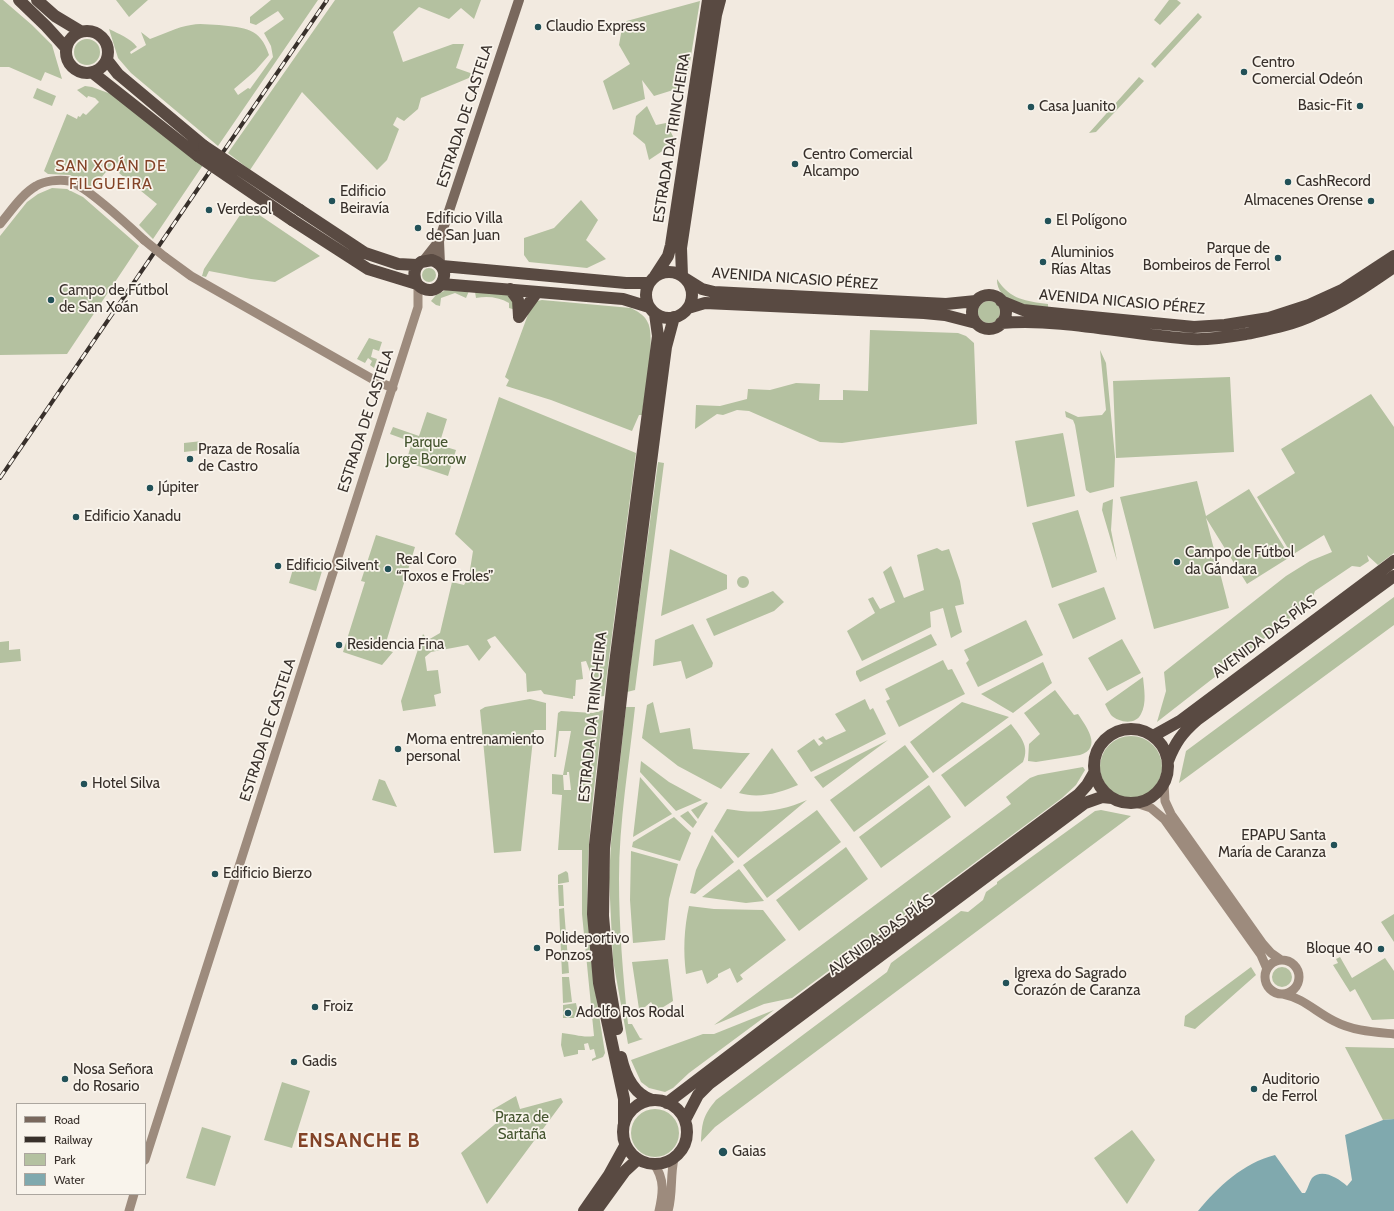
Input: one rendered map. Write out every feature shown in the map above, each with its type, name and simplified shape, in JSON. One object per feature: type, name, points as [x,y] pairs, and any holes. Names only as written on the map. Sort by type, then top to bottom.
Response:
[{"type":"highway","points":[[18,0],[46,26],[66,48]]},
{"type":"highway","points":[[38,0],[55,16],[80,32],[94,32],[104,39],[108,49],[107,60],[93,73],[82,73],[72,67],[66,55],[66,48],[71,38],[80,32]]},
{"type":"highway","name":"ESTRADA DA TRINCHEIRA","points":[[652,280],[668,256],[671,245],[708,0]]},
{"type":"highway","name":"ESTRADA DA TRINCHEIRA","points":[[684,277],[681,248],[716,15],[720,0]]},
{"type":"highway","points":[[93,73],[201,151],[292,220],[368,270],[418,285],[422,289],[436,287],[510,289],[623,299],[652,310],[667,318],[674,318],[688,308],[692,293],[684,277],[668,271],[652,280],[626,283],[441,265],[432,260],[421,263],[398,264],[365,253],[300,210],[201,151],[118,74],[107,60]]},
{"type":"highway","name":"AVENIDA NICASIO PÉREZ","points":[[1001,301],[1023,310],[1051,313],[1194,327],[1225,325],[1269,318],[1309,305],[1342,290],[1394,256]]},
{"type":"highway","points":[[418,285],[414,274],[421,263]]},
{"type":"highway","points":[[436,287],[444,275],[441,265]]},
{"type":"highway","name":"AVENIDA NICASIO PÉREZ","points":[[1001,323],[1024,321],[1049,323],[1193,339],[1227,337],[1274,328],[1313,316],[1347,299],[1394,267]]},
{"type":"highway","name":"AVENIDA NICASIO PÉREZ","points":[[684,277],[702,289],[714,292],[946,304],[976,301]]},
{"type":"highway","points":[[652,280],[646,295],[652,310]]},
{"type":"highway","points":[[510,289],[518,300],[519,317],[538,292]]},
{"type":"highway","points":[[989,295],[1001,301],[1005,314],[1001,323],[997,327],[988,329],[976,323],[972,315],[976,301],[981,297],[989,295]]},
{"type":"highway","name":"AVENIDA NICASIO PÉREZ","points":[[688,308],[705,303],[924,313],[946,315],[976,323]]},
{"type":"highway","name":"ESTRADA DA TRINCHEIRA","points":[[624,1123],[624,1100],[599,983],[593,914],[595,845],[614,670],[658,336],[652,310]]},
{"type":"highway","name":"ESTRADA DA TRINCHEIRA","points":[[652,1100],[639,1094],[634,1088],[622,1059],[609,982],[603,916],[604,848],[624,672],[666,347],[674,318]]},
{"type":"highway","name":"AVENIDA DAS PÍAS","points":[[1153,736],[1186,717],[1394,561]]},
{"type":"highway","name":"AVENIDA DAS PÍAS","points":[[1168,761],[1175,744],[1184,731],[1197,720],[1392,579]]},
{"type":"highway","points":[[1129,729],[1142,731],[1153,736],[1163,747],[1168,761],[1168,768],[1164,783],[1154,795],[1142,802],[1136,803],[1121,802],[1112,798],[1100,787],[1094,773],[1095,756],[1099,748],[1109,736],[1129,729]]},
{"type":"highway","name":"AVENIDA DAS PÍAS","points":[[668,1103],[787,1011],[1079,794],[1087,786],[1094,773]]},
{"type":"highway","name":"AVENIDA DAS PÍAS","points":[[685,1120],[698,1095],[709,1084],[797,1017],[1085,803],[1102,797],[1112,798]]},
{"type":"highway","points":[[652,1100],[668,1103],[681,1113],[685,1120],[687,1137],[684,1146],[674,1159],[664,1163],[654,1164],[638,1159],[626,1146],[623,1132],[624,1123],[635,1108],[652,1100]]},
{"type":"highway","points":[[584,1211],[609,1175],[626,1146]]},
{"type":"highway","points":[[596,1211],[625,1170],[638,1159]]},
{"type":"main road","name":"ESTRADA DE CASTELA","points":[[439,241],[519,0]]},
{"type":"main road","points":[[421,263],[439,241]]},
{"type":"main road","points":[[439,241],[441,265]]},
{"type":"street","points":[[0,224],[36,185],[62,181],[70,182],[82,188],[165,257],[191,276],[368,376],[393,388]]},
{"type":"street","points":[[418,285],[418,307]]},
{"type":"street","points":[[418,307],[436,287]]},
{"type":"street","name":"ESTRADA DE CASTELA","points":[[146,1157],[418,307]]},
{"type":"street","points":[[1164,783],[1165,800],[1171,814],[1264,944],[1271,953],[1281,960]]},
{"type":"street","points":[[1136,803],[1146,805],[1156,810],[1164,819],[1261,955],[1267,969]]},
{"type":"street","points":[[1307,1003],[1300,991],[1298,982],[1299,974],[1295,966],[1288,961],[1281,960],[1272,963],[1267,969],[1265,976],[1267,986],[1276,993],[1292,996],[1307,1003],[1326,1017],[1348,1027],[1394,1034]]},
{"type":"street","points":[[1283,994],[1292,990],[1298,982]]},
{"type":"street","points":[[668,1211],[671,1200],[674,1159]]},
{"type":"street","points":[[654,1164],[661,1175],[663,1183],[659,1211]]},
{"type":"street","points":[[129,1211],[134,1195]]},
{"type":"green space","points":[[0,0],[3,0],[32,25],[52,45],[62,79],[45,72],[41,81],[9,67],[0,67]]},
{"type":"green space","points":[[116,0],[148,0],[129,17]]},
{"type":"green space","points":[[271,0],[318,0],[218,146],[131,73],[118,58],[109,29],[128,39],[137,47],[130,52],[131,54],[146,45],[141,32],[150,39],[181,27],[198,24],[244,28],[256,34],[261,39],[269,55],[255,71],[234,89],[238,95],[248,88],[250,89],[273,57],[271,46],[264,33],[284,19],[278,11],[256,25],[250,23],[250,17]]},
{"type":"green space","points":[[335,0],[481,0],[474,19],[461,8],[449,19],[419,7],[393,32],[403,62],[453,44],[464,44],[456,68],[476,75],[421,98],[418,109],[404,121],[397,117],[393,125],[399,129],[387,160],[377,170],[302,92],[250,170],[228,153]]},
{"type":"green space","points":[[1169,0],[1177,0],[1181,3],[1160,25],[1154,20]]},
{"type":"green space","points":[[700,1],[686,86],[654,96],[642,80],[645,99],[613,110],[603,81],[630,64],[619,45],[623,22]]},
{"type":"green space","points":[[1198,13],[1202,17],[1155,68],[1151,64]]},
{"type":"green space","points":[[87,39],[96,43],[100,52],[96,61],[87,65],[78,61],[74,52],[78,43]]},
{"type":"green space","points":[[1139,77],[1144,81],[1096,132],[1089,133]]},
{"type":"green space","points":[[85,86],[111,94],[203,165],[153,239],[139,225],[157,204],[119,173],[121,170],[113,163],[93,188],[70,175],[48,174],[44,171],[67,114],[77,119],[78,116],[80,117],[83,113],[86,115],[99,102],[95,98],[88,96],[87,98],[77,90]]},
{"type":"green space","points":[[37,88],[56,96],[52,106],[33,98]]},
{"type":"green space","points":[[647,106],[656,125],[666,123],[676,142],[649,160],[645,144],[633,134],[636,116]]},
{"type":"green space","name":"Campo de Fútbol de San Xoán","points":[[52,188],[67,189],[83,197],[139,246],[67,354],[0,355],[0,236],[27,202],[38,194]]},
{"type":"green space","points":[[581,200],[598,220],[586,240],[606,259],[587,268],[529,262],[524,255],[524,238],[554,228]]},
{"type":"green space","points":[[246,206],[320,256],[275,282],[209,271],[206,277],[202,276],[204,269]]},
{"type":"green space","points":[[429,268],[434,270],[436,275],[434,280],[429,282],[424,280],[422,275],[424,270]]},
{"type":"green space","points":[[997,279],[1007,291],[1013,295],[1033,302],[1048,304],[1048,309],[1024,305],[1008,299],[1002,294],[998,287]]},
{"type":"green space","points":[[446,290],[469,291],[466,298],[455,293],[441,298],[440,306],[431,301],[436,295]]},
{"type":"green space","points":[[475,292],[508,294],[513,297],[516,310],[509,308],[509,303],[501,299],[489,297],[476,298]]},
{"type":"green space","points":[[542,300],[631,308],[640,313],[646,319],[650,329],[651,339],[649,366],[642,415],[639,415],[632,431],[551,400],[506,386],[509,380],[505,377],[530,309],[537,301]]},
{"type":"green space","points":[[985,301],[993,301],[1000,308],[1000,316],[993,323],[985,323],[978,316],[978,308]]},
{"type":"green space","points":[[870,330],[958,333],[966,336],[974,343],[977,424],[842,443],[820,442],[749,411],[737,410],[723,415],[717,414],[695,429],[696,405],[720,406],[747,399],[748,389],[770,390],[796,383],[820,384],[819,400],[843,400],[843,390],[868,391]]},
{"type":"green space","points":[[369,338],[382,342],[379,351],[373,349],[371,357],[377,359],[374,368],[370,365],[372,361],[368,358],[365,363],[357,359]]},
{"type":"green space","points":[[1100,350],[1106,363],[1115,457],[1114,487],[1090,493],[1086,490],[1075,425],[1073,420],[1066,417],[1065,411],[1078,417],[1102,415],[1106,410]]},
{"type":"green space","points":[[1230,377],[1234,452],[1116,458],[1113,381]]},
{"type":"green space","points":[[1371,394],[1394,427],[1394,553],[1378,565],[1367,555],[1369,561],[1360,567],[1352,566],[1315,591],[1311,602],[1157,722],[1166,691],[1164,672],[1286,576],[1310,561],[1332,552],[1324,535],[1292,555],[1257,497],[1295,473],[1281,449]]},
{"type":"green space","points":[[499,397],[636,453],[604,696],[591,698],[591,674],[586,661],[581,662],[583,679],[576,680],[575,696],[573,696],[573,699],[544,694],[541,690],[527,692],[526,674],[495,636],[487,640],[491,647],[479,661],[468,645],[431,652],[425,657],[427,671],[438,670],[441,693],[434,695],[436,706],[403,711],[401,701],[423,634],[428,640],[440,633],[452,582],[464,585],[469,576],[473,551],[455,534]]},
{"type":"green space","name":"Parque Jorge Borrow","points":[[427,412],[447,419],[439,445],[456,450],[448,476],[406,462],[412,442],[390,434],[393,427],[419,436]]},
{"type":"green space","points":[[1063,433],[1075,496],[1027,507],[1015,441]]},
{"type":"green space","points":[[202,441],[202,450],[184,452],[184,443]]},
{"type":"green space","points":[[658,462],[664,463],[635,690],[627,692]]},
{"type":"green space","name":"Campo de Fútbol da Gándara","points":[[1197,481],[1206,516],[1249,489],[1290,557],[1247,584],[1206,518],[1229,608],[1154,629],[1120,497]]},
{"type":"green space","points":[[1113,499],[1111,530],[1117,561],[1102,510],[1103,503]]},
{"type":"green space","points":[[1078,510],[1097,572],[1052,588],[1032,523]]},
{"type":"green space","points":[[376,535],[415,547],[384,649],[393,652],[382,665],[343,652],[365,582],[361,581]]},
{"type":"green space","points":[[937,548],[942,551],[949,549],[960,581],[964,604],[955,606],[962,632],[951,638],[943,608],[930,612],[931,627],[862,661],[847,631],[875,613],[868,599],[873,597],[880,609],[895,602],[883,572],[891,566],[904,598],[924,590],[917,555]]},
{"type":"green space","points":[[670,549],[727,575],[727,589],[661,616]]},
{"type":"green space","points":[[295,562],[322,571],[316,591],[289,583]]},
{"type":"green space","points":[[741,576],[745,576],[749,582],[745,588],[741,588],[737,584],[737,580]]},
{"type":"green space","points":[[1104,587],[1116,619],[1073,639],[1058,604]]},
{"type":"green space","points":[[773,591],[784,602],[774,611],[714,636],[706,619]]},
{"type":"green space","points":[[1394,597],[1394,625],[1179,783],[1186,751]]},
{"type":"green space","points":[[1026,620],[1043,655],[978,687],[966,663],[969,660],[964,650]]},
{"type":"green space","points":[[693,624],[713,663],[712,667],[686,679],[681,661],[653,666],[655,640]]},
{"type":"green space","points":[[931,634],[937,645],[860,682],[856,671]]},
{"type":"green space","points":[[1122,639],[1141,673],[1107,691],[1088,658]]},
{"type":"green space","points":[[9,641],[9,650],[20,649],[21,661],[0,663],[0,642]]},
{"type":"green space","points":[[943,660],[948,670],[952,669],[965,694],[899,727],[886,701],[890,699],[885,689]]},
{"type":"green space","points":[[1043,662],[1052,683],[1013,713],[981,694]]},
{"type":"green space","points":[[1143,677],[1145,701],[1139,718],[1127,722],[1114,718],[1105,704]]},
{"type":"green space","points":[[1055,690],[1074,715],[1078,714],[1085,724],[1091,736],[1091,747],[1087,752],[1080,755],[1036,762],[1028,761],[1029,744],[1040,734],[1024,713]]},
{"type":"green space","points":[[530,699],[546,703],[546,730],[534,730],[521,851],[494,853],[480,710],[485,707]]},
{"type":"green space","points":[[865,699],[870,710],[873,708],[886,734],[811,772],[797,751],[814,739],[819,746],[823,743],[818,739],[823,736],[826,740],[846,731],[835,714]]},
{"type":"green space","points":[[653,702],[660,733],[690,728],[693,749],[750,753],[721,789],[678,766],[642,738],[647,705]]},
{"type":"green space","points":[[962,702],[1009,717],[933,773],[910,742]]},
{"type":"green space","points":[[626,707],[635,707],[619,858],[619,897],[628,1024],[632,1024],[640,1038],[643,1039],[628,1044],[613,960],[609,878],[611,843]]},
{"type":"green space","points":[[603,710],[594,786],[587,888],[592,966],[605,1053],[603,1057],[592,1061],[592,1059],[596,1057],[594,1049],[590,1050],[588,1043],[584,1044],[585,1050],[578,1050],[578,1054],[564,1057],[561,1045],[562,1033],[594,1036],[582,914],[582,850],[558,850],[562,795],[552,794],[552,774],[563,775],[571,731],[559,731],[556,757],[554,757],[558,713],[561,711],[593,713]],"holes":[[[567,772],[569,772],[571,790],[564,790],[563,775],[567,775]]]},
{"type":"green space","points":[[1011,724],[1021,737],[1025,746],[1025,756],[1023,762],[965,807],[941,775]]},
{"type":"green space","points":[[1131,736],[1148,741],[1153,745],[1157,750],[1162,767],[1157,784],[1153,789],[1148,793],[1131,798],[1114,793],[1109,789],[1105,784],[1100,767],[1105,750],[1109,745],[1114,741]]},
{"type":"green space","points":[[888,740],[823,788],[814,777]]},
{"type":"green space","points":[[905,745],[929,777],[854,832],[830,800]]},
{"type":"green space","points":[[772,748],[798,785],[762,795],[747,795],[739,793]]},
{"type":"green space","points":[[641,761],[669,782],[702,800],[676,811],[640,772]]},
{"type":"green space","points":[[1083,767],[1085,770],[1076,785],[1062,798],[792,998],[764,1004],[714,1025],[1011,804],[1006,797],[1030,778],[1038,775]]},
{"type":"green space","points":[[640,777],[672,814],[633,837]]},
{"type":"green space","points":[[379,779],[385,781],[397,807],[372,800]]},
{"type":"green space","points":[[929,785],[951,817],[881,868],[859,837]]},
{"type":"green space","points":[[807,800],[738,858],[714,831],[727,809],[758,812],[768,811],[787,807]]},
{"type":"green space","points":[[706,802],[708,803],[698,819],[691,810]]},
{"type":"green space","points":[[817,810],[841,842],[767,898],[743,865]]},
{"type":"green space","points":[[1101,810],[1131,816],[715,1127],[701,1142],[704,1120],[708,1110],[716,1100],[887,972],[891,963],[961,911],[968,912],[983,900],[986,892],[997,884],[997,882],[1095,811]]},
{"type":"green space","points":[[688,811],[697,822],[693,828],[680,816]]},
{"type":"green space","points":[[674,817],[691,833],[680,861],[632,847],[633,842]]},
{"type":"green space","points":[[712,835],[734,862],[695,894],[690,893],[696,870]]},
{"type":"green space","points":[[846,847],[868,879],[799,931],[776,900]]},
{"type":"green space","points":[[631,851],[678,864],[669,899],[665,940],[633,943],[630,900]]},
{"type":"green space","points":[[739,869],[764,901],[746,903],[702,897]]},
{"type":"green space","points":[[566,871],[568,873],[569,882],[558,884],[558,875]]},
{"type":"green space","points":[[558,885],[563,885],[564,906],[559,906]]},
{"type":"green space","points":[[689,906],[714,909],[763,910],[786,940],[740,975],[743,979],[737,983],[730,968],[718,974],[718,977],[707,984],[702,970],[686,974],[684,940]]},
{"type":"green space","points":[[564,908],[569,973],[562,974],[559,909]]},
{"type":"green space","points":[[1394,914],[1394,942],[1381,922]]},
{"type":"green space","points":[[1340,957],[1352,978],[1385,958],[1394,971],[1394,1019],[1372,1020],[1355,989],[1350,992],[1333,965],[1338,963],[1336,959]]},
{"type":"green space","points":[[668,959],[673,1001],[657,1011],[651,1002],[645,1007],[639,1009],[632,962]]},
{"type":"green space","points":[[1251,967],[1256,975],[1195,1029],[1184,1026],[1185,1016]]},
{"type":"green space","points":[[1282,967],[1289,970],[1292,977],[1289,984],[1282,987],[1275,984],[1272,977],[1275,970]]},
{"type":"green space","points":[[562,977],[569,977],[572,1002],[563,1003]]},
{"type":"green space","points":[[576,1003],[578,1013],[574,1018],[563,1018],[563,1005]]},
{"type":"green space","points":[[774,1010],[689,1073],[673,1088],[665,1092],[649,1088],[641,1082],[631,1060],[703,1034],[714,1034]]},
{"type":"green space","points":[[1345,1047],[1394,1048],[1394,1119],[1383,1120]]},
{"type":"green space","points":[[282,1082],[310,1091],[292,1148],[264,1140]]},
{"type":"green space","name":"Praza de Sartaña","points":[[516,1096],[520,1109],[561,1098],[563,1102],[487,1204],[461,1153],[500,1120],[492,1110]]},
{"type":"green space","points":[[655,1109],[664,1111],[672,1116],[677,1124],[679,1133],[677,1142],[672,1150],[664,1155],[655,1157],[646,1155],[638,1150],[633,1142],[631,1133],[633,1124],[638,1116],[646,1111]]},
{"type":"green space","points":[[202,1127],[231,1136],[215,1186],[186,1178]]},
{"type":"green space","points":[[1132,1130],[1155,1160],[1127,1204],[1094,1158]]},
{"type":"water","points":[[1394,1119],[1394,1211],[1198,1211],[1214,1193],[1232,1177],[1252,1164],[1275,1155],[1302,1193],[1305,1193],[1312,1178],[1320,1174],[1335,1177],[1347,1186],[1352,1180],[1345,1135],[1383,1120]]},
{"type":"railway","points":[[0,478],[327,0]]},
{"type":"place","name":"Claudio Express","points":[[538,27]]},
{"type":"place","name":"Centro Comercial Odeón","points":[[1244,72]]},
{"type":"place","name":"Basic-Fit","points":[[1360,106]]},
{"type":"place","name":"Casa Juanito","points":[[1031,107]]},
{"type":"place","name":"Centro Comercial Alcampo","points":[[795,164]]},
{"type":"place","name":"CashRecord","points":[[1288,182]]},
{"type":"place","name":"Edificio Beiravía","points":[[332,201]]},
{"type":"place","name":"Almacenes Orense","points":[[1371,201]]},
{"type":"place","name":"Verdesol","points":[[209,210]]},
{"type":"place","name":"El Polígono","points":[[1048,221]]},
{"type":"place","name":"Edificio Villa de San Juan","points":[[418,228]]},
{"type":"place","name":"Parque de Bombeiros de Ferrol","points":[[1278,258]]},
{"type":"place","name":"Aluminios Rías Altas","points":[[1043,262]]},
{"type":"place","name":"Campo de Fútbol de San Xoán","points":[[51,300]]},
{"type":"place","name":"Praza de Rosalía de Castro","points":[[190,459]]},
{"type":"place","name":"Júpiter","points":[[150,488]]},
{"type":"place","name":"Edificio Xanadu","points":[[76,517]]},
{"type":"place","name":"Campo de Fútbol da Gándara","points":[[1177,562]]},
{"type":"place","name":"Edificio Silvent","points":[[278,566]]},
{"type":"place","name":"Real Coro “Toxos e Froles”","points":[[388,569]]},
{"type":"place","name":"Residencia Fina","points":[[339,645]]},
{"type":"place","name":"Moma entrenamiento personal","points":[[398,749]]},
{"type":"place","name":"Hotel Silva","points":[[84,784]]},
{"type":"place","name":"EPAPU Santa María de Caranza","points":[[1334,845]]},
{"type":"place","name":"Edificio Bierzo","points":[[215,874]]},
{"type":"place","name":"Polideportivo Ponzos","points":[[537,948]]},
{"type":"place","name":"Bloque 40","points":[[1381,949]]},
{"type":"place","name":"Igrexa do Sagrado Corazón de Caranza","points":[[1006,983]]},
{"type":"place","name":"Froiz","points":[[315,1007]]},
{"type":"place","name":"Adolfo Ros Rodal","points":[[568,1013]]},
{"type":"place","name":"Gadis","points":[[294,1062]]},
{"type":"place","name":"Nosa Señora do Rosario","points":[[65,1079]]},
{"type":"place","name":"Auditorio de Ferrol","points":[[1254,1089]]},
{"type":"place","name":"Gaias","points":[[723,1152]]},
{"type":"district","name":"SAN XOÁN DE FILGUEIRA","points":[[111,175]]},
{"type":"district","name":"ENSANCHE B","points":[[359,1141]]}]
